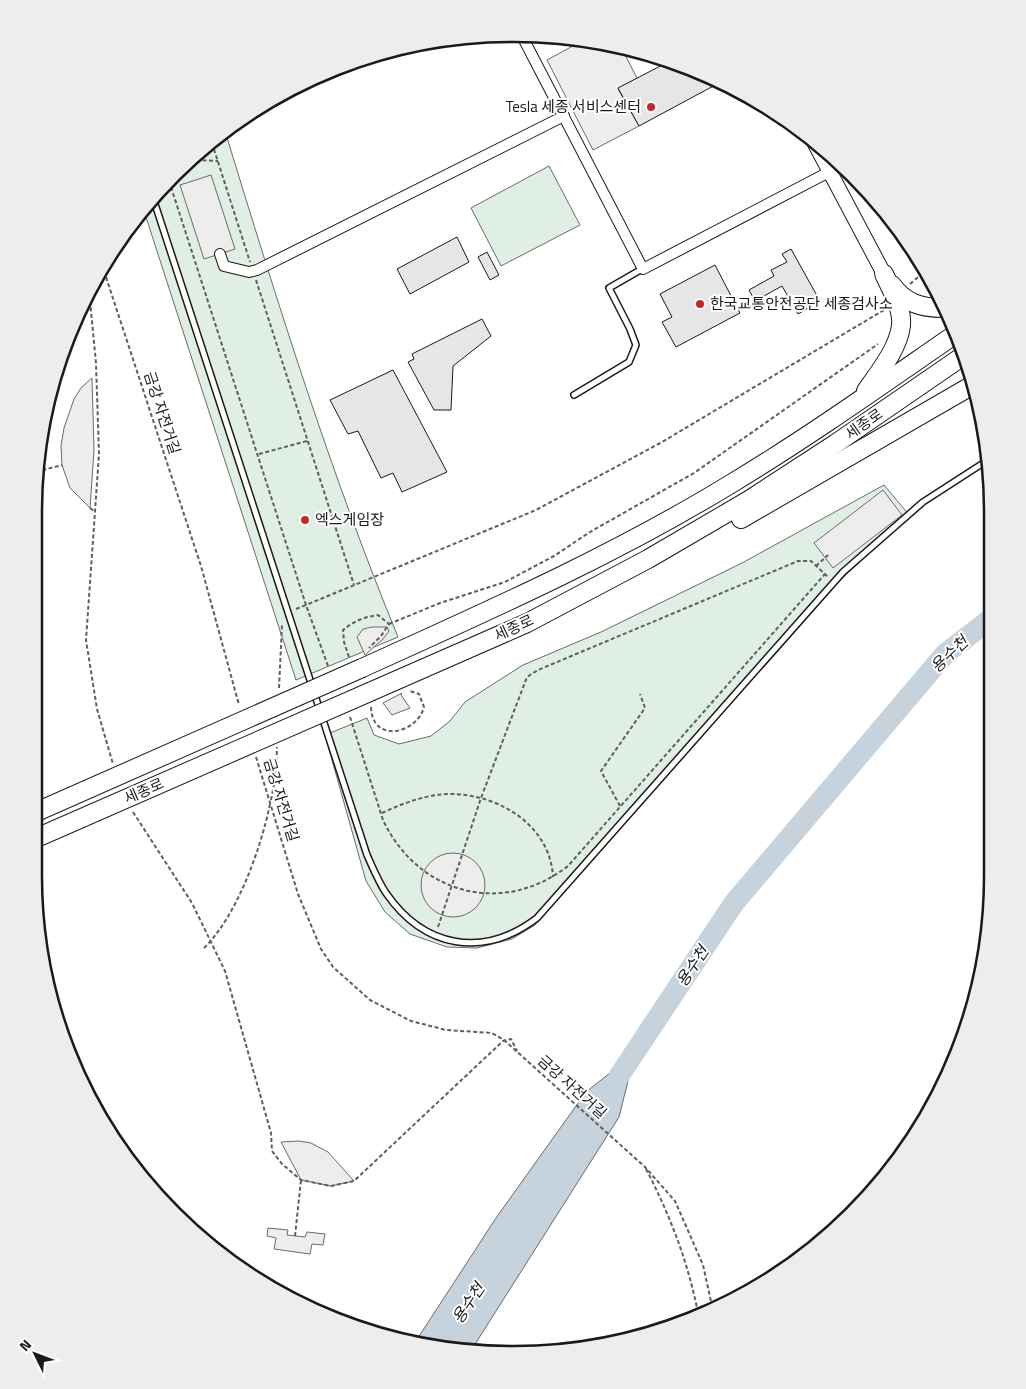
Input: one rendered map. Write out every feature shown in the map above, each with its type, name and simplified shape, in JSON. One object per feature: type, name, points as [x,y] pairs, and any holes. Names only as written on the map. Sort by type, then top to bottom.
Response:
[{"type":"highway","points":[[884,274],[898,293],[914,304],[925,308],[936,308]]},
{"type":"highway","points":[[866,391],[888,359],[901,325],[898,305],[884,274]]},
{"type":"highway","points":[[822,426],[945,327]]},
{"type":"highway","name":"세종로","points":[[42,809],[356,664],[522,596],[641,534],[733,483],[822,426],[950,338]]},
{"type":"highway","name":"세종로","points":[[42,836],[371,699],[527,623],[648,559],[749,500],[835,444],[958,359]]},
{"type":"highway","points":[[527,623],[670,557],[966,389]]},
{"type":"street","points":[[526,43],[643,269],[830,172]]},
{"type":"street","points":[[220,254],[224,266],[249,272],[253,271],[564,116]]},
{"type":"street","points":[[823,159],[884,274]]},
{"type":"lane","points":[[155,208],[364,846],[378,880],[397,907],[441,939],[472,945],[506,938],[537,918],[834,582],[867,550],[923,502],[980,465]]},
{"type":"lane","points":[[574,395],[629,362],[636,345],[609,288],[643,269]]},
{"type":"path","points":[[214,150],[354,585]]},
{"type":"path","points":[[202,160],[218,161]]},
{"type":"path","points":[[172,189],[306,605],[331,674]]},
{"type":"path","points":[[910,283],[919,276]]},
{"type":"path","name":"금강 자전거길","points":[[106,278],[200,566],[241,712]]},
{"type":"path","points":[[90,306],[96,376],[99,454],[86,640],[97,709],[113,765]]},
{"type":"path","points":[[288,613],[536,510],[702,419],[886,309],[886,317]]},
{"type":"path","points":[[367,650],[381,636],[389,624],[440,603],[505,582],[554,556],[590,532],[694,473],[878,345],[882,337]]},
{"type":"path","points":[[92,378],[96,376]]},
{"type":"path","points":[[258,454],[307,441]]},
{"type":"path","points":[[45,469],[62,464]]},
{"type":"path","points":[[90,508],[95,512]]},
{"type":"path","points":[[816,566],[828,555]]},
{"type":"path","points":[[436,936],[481,798],[527,677],[538,670],[798,561],[810,561],[834,582]]},
{"type":"path","points":[[356,714],[349,717],[382,813],[389,832],[407,857],[424,871],[452,886],[484,895],[520,890],[553,877],[568,866],[825,574]]},
{"type":"path","points":[[356,664],[344,642],[343,630],[367,616],[378,615],[389,624]]},
{"type":"path","points":[[371,714],[382,730],[391,732],[412,725],[423,712],[424,700],[420,694],[412,691],[403,693]]},
{"type":"path","points":[[620,806],[601,771],[645,708],[640,694]]},
{"type":"path","points":[[363,711],[371,699]]},
{"type":"path","name":"금강 자전거길","points":[[256,756],[298,894],[321,949],[333,967],[364,995],[390,1011],[428,1027],[492,1033],[504,1040],[645,1167],[675,1201],[685,1220],[703,1265],[711,1303]]},
{"type":"path","points":[[382,813],[404,803],[438,795],[468,795],[481,798],[513,811],[530,824],[546,847],[553,877]]},
{"type":"path","points":[[204,948],[212,941],[242,886],[260,841],[270,801]]},
{"type":"path","points":[[133,810],[192,903],[212,941],[225,971],[246,1038],[271,1133],[272,1151],[282,1164],[301,1180],[331,1186],[354,1181],[503,1041],[511,1038],[518,1054]]},
{"type":"path","points":[[645,1167],[672,1222],[691,1279],[697,1309]]},
{"type":"path","points":[[295,1236],[301,1180]]},
{"type":"green space","points":[[228,140],[327,449],[398,637],[296,680],[147,219],[180,180]]},
{"type":"green space","points":[[549,166],[580,225],[501,266],[471,208]]},
{"type":"green space","points":[[884,485],[910,516],[837,583],[691,744],[535,925],[512,939],[477,948],[447,947],[410,934],[385,912],[366,881],[325,735],[367,718],[374,735],[399,744],[431,736],[450,721],[465,702],[523,665],[601,632],[742,563]]},
{"type":"shaded area","points":[[572,47],[626,57],[637,78],[618,89],[639,126],[593,150],[547,60]]},
{"type":"shaded area","points":[[211,175],[235,249],[204,259],[180,185]]},
{"type":"shaded area","points":[[92,378],[94,450],[90,508],[70,488],[62,465],[61,446],[64,428],[74,399],[81,388]]},
{"type":"shaded area","points":[[883,490],[902,515],[833,568],[814,543]]},
{"type":"shaded area","points":[[387,627],[389,631],[365,655],[357,637],[363,629]]},
{"type":"shaded area","points":[[402,693],[401,695],[410,708],[392,715],[383,703]]},
{"type":"shaded area","points":[[453,853],[465,855],[476,862],[483,873],[485,885],[483,897],[476,908],[465,915],[453,917],[441,915],[430,908],[423,897],[421,885],[423,873],[430,862],[441,855]]},
{"type":"shaded area","points":[[299,1141],[311,1143],[328,1152],[354,1181],[331,1186],[301,1180],[281,1142]]},
{"type":"shaded area","points":[[268,1228],[288,1230],[287,1235],[305,1237],[307,1232],[325,1234],[323,1245],[312,1244],[310,1254],[274,1249],[276,1238],[267,1236]]},
{"type":"water","points":[[635,1053],[619,1117],[475,1344],[419,1337],[496,1218],[586,1092]]},
{"type":"building","name":"Tesla 세종 서비스센터","points":[[660,66],[712,87],[639,126],[618,88]]},
{"type":"building","points":[[457,237],[469,262],[410,294],[397,269]]},
{"type":"building","points":[[791,249],[820,301],[798,314],[782,286],[755,301],[749,290],[774,276],[771,270],[787,262],[782,254]]},
{"type":"building","points":[[487,252],[499,275],[490,280],[478,257]]},
{"type":"building","name":"한국교통안전공단 세종검사소","points":[[715,265],[740,313],[676,347],[662,322],[672,317],[660,294]]},
{"type":"building","points":[[482,319],[491,336],[453,366],[451,410],[434,410],[408,362],[414,359],[412,354]]},
{"type":"building","points":[[393,370],[447,472],[402,492],[393,473],[381,478],[358,431],[348,434],[330,400]]},
{"type":"waterway","name":"용수천","points":[[619,1076],[734,903],[945,654],[984,624]]},
{"type":"place","name":"Tesla 세종 서비스센터","points":[[651,107]]},
{"type":"place","name":"한국교통안전공단 세종검사소","points":[[700,304]]},
{"type":"place","name":"엑스게임장","points":[[305,520]]}]
